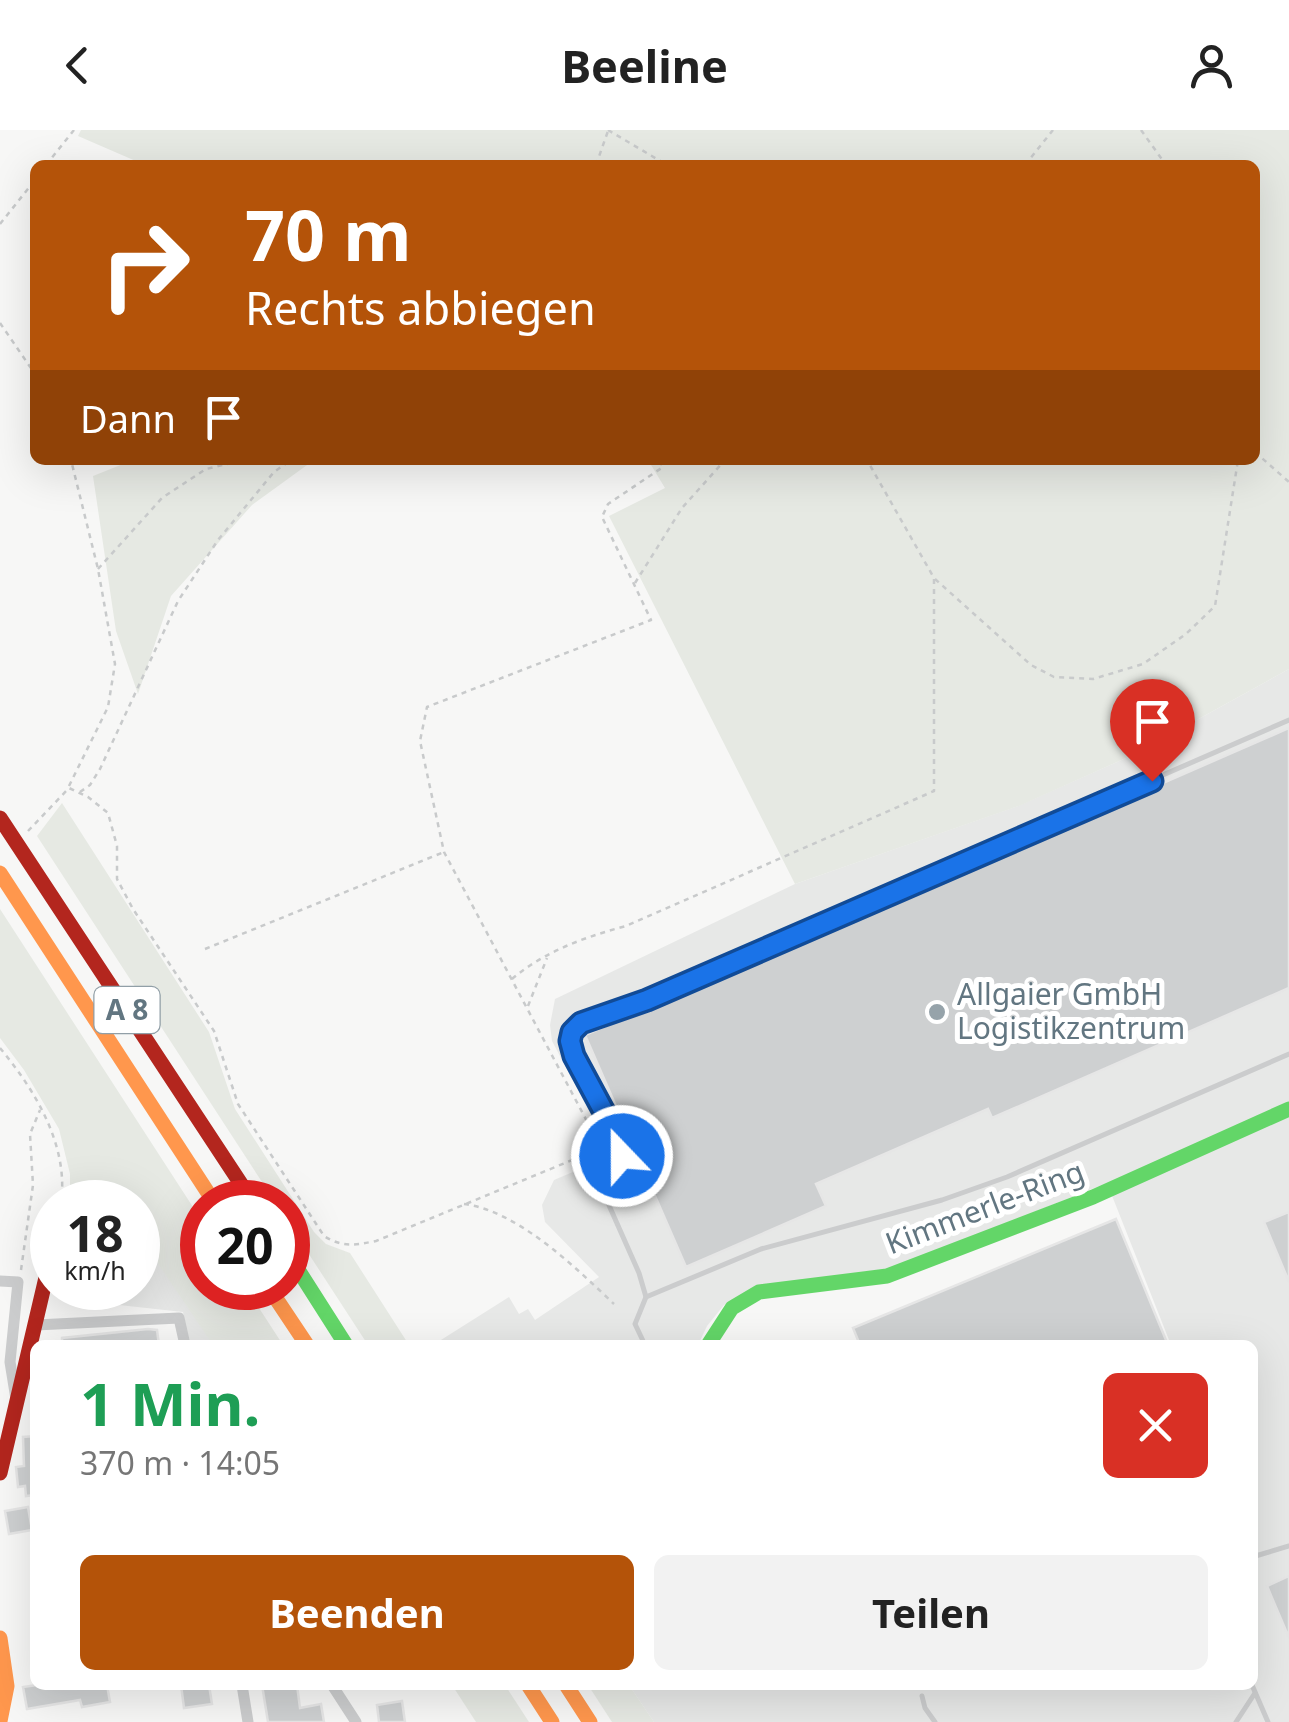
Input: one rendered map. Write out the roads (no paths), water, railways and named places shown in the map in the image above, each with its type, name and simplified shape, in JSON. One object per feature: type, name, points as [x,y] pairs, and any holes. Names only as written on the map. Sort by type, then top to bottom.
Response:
[{"type":"main road","name":"A 8","points":[[0,818],[239,1180]]},
{"type":"main road","name":"A 8","points":[[0,873],[200,1180]]},
{"type":"main road","name":"Kimmerle-Ring","points":[[711,1340],[732,1308],[760,1292],[887,1276],[1094,1197],[1289,1109]]},
{"type":"main road","points":[[310,1289],[343,1340]]},
{"type":"main road","points":[[33,1340],[39,1310]]},
{"type":"main road","points":[[283,1310],[303,1340]]},
{"type":"main road","points":[[0,1472],[30,1353]]},
{"type":"main road","points":[[0,1638],[7,1686],[0,1721]]},
{"type":"main road","points":[[531,1690],[552,1722]]},
{"type":"main road","points":[[569,1690],[590,1722]]},
{"type":"street","points":[[0,1281],[18,1282],[10,1362],[18,1408]]},
{"type":"street","points":[[36,1325],[179,1318],[184,1340]]},
{"type":"street","points":[[243,1690],[248,1722]]},
{"type":"street","points":[[335,1690],[356,1722]]},
{"type":"lane","points":[[643,1340],[635,1324],[646,1297],[601,1191],[602,1175],[622,1156],[617,1136],[574,1056],[570,1041],[581,1023],[647,1000],[1289,720]]},
{"type":"lane","points":[[646,1297],[760,1249],[942,1200],[1007,1177],[1289,1054]]},
{"type":"lane","points":[[1258,1555],[1289,1546]]},
{"type":"lane","points":[[1254,1690],[1268,1722]]},
{"type":"lane","points":[[1236,1722],[1256,1693]]},
{"type":"lane","points":[[922,1696],[925,1708],[936,1722]]},
{"type":"place","name":"Allgaier GmbH Logistikzentrum","points":[[937,1012]]}]
